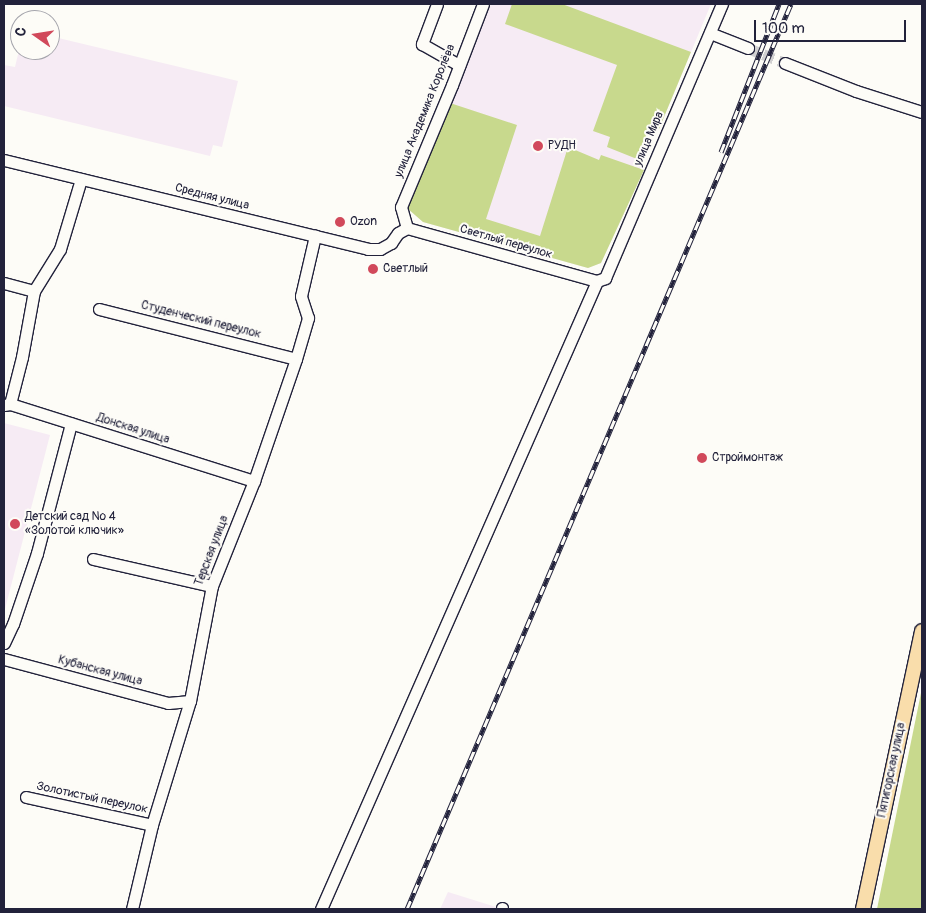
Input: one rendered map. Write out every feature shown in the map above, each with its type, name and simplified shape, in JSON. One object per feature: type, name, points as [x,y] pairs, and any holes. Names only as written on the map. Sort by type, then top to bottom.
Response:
[{"type":"main road","name":"Пятигорская улица","points":[[863,909],[922,631]]},
{"type":"street","points":[[437,4],[422,44],[460,65]]},
{"type":"street","name":"улица Академика Королёва","points":[[407,228],[401,207],[460,65],[482,4]]},
{"type":"street","name":"улица Мира","points":[[321,909],[598,281],[605,278],[722,4]]},
{"type":"street","points":[[710,33],[748,48]]},
{"type":"street","points":[[784,63],[862,94],[922,112]]},
{"type":"street","name":"Средняя улица","points":[[4,160],[368,249],[380,249],[391,242],[398,233],[407,228]]},
{"type":"street","points":[[7,404],[22,357],[34,291],[60,249],[81,179]]},
{"type":"street","name":"Светлый переулок","points":[[407,228],[598,281]]},
{"type":"street","name":"Терская улица","points":[[132,909],[152,825],[190,701],[212,586],[254,481],[296,359],[308,318],[301,296],[315,236]]},
{"type":"street","points":[[4,283],[34,291]]},
{"type":"street","name":"Студенческий переулок","points":[[99,308],[296,359]]},
{"type":"street","name":"Донская улица","points":[[7,404],[254,481]]},
{"type":"street","points":[[4,643],[13,624],[37,553],[71,423]]},
{"type":"street","points":[[93,559],[212,586]]},
{"type":"street","name":"Кубанская улица","points":[[4,659],[168,703],[190,701]]},
{"type":"street","name":"Золотистый переулок","points":[[26,797],[152,825]]},
{"type":"shaded area","name":"РУДН","points":[[491,4],[711,4],[659,129],[648,134],[637,159],[644,170],[601,263],[588,268],[423,222],[407,208]]},
{"type":"shaded area","points":[[60,38],[238,81],[222,147],[213,145],[210,156],[4,106],[4,65],[15,67],[17,60],[60,60]]},
{"type":"shaded area","name":"Детский сад № 4 «Золотой ключик»","points":[[4,423],[50,435],[4,613]]},
{"type":"shaded area","points":[[448,892],[496,907],[496,909],[440,909]]},
{"type":"green space","points":[[512,4],[562,4],[691,52],[659,129],[648,134],[637,159],[607,147],[610,137],[593,131],[617,65],[505,24]]},
{"type":"green space","points":[[450,103],[517,125],[486,219],[540,236],[568,147],[599,160],[601,155],[644,170],[601,263],[588,268],[423,222],[407,208]]},
{"type":"green space","points":[[922,688],[922,909],[877,909]]},
{"type":"tunnel","points":[[748,48],[785,63]]},
{"type":"railway","points":[[721,152],[779,4]]},
{"type":"railway","points":[[407,909],[791,4]]},
{"type":"place","name":"РУДН","points":[[538,146]]},
{"type":"place","name":"Ozon","points":[[340,222]]},
{"type":"place","name":"Светлый","points":[[373,269]]},
{"type":"place","name":"Строймонтаж","points":[[702,458]]},
{"type":"place","name":"Детский сад № 4 «Золотой ключик»","points":[[15,524]]}]
